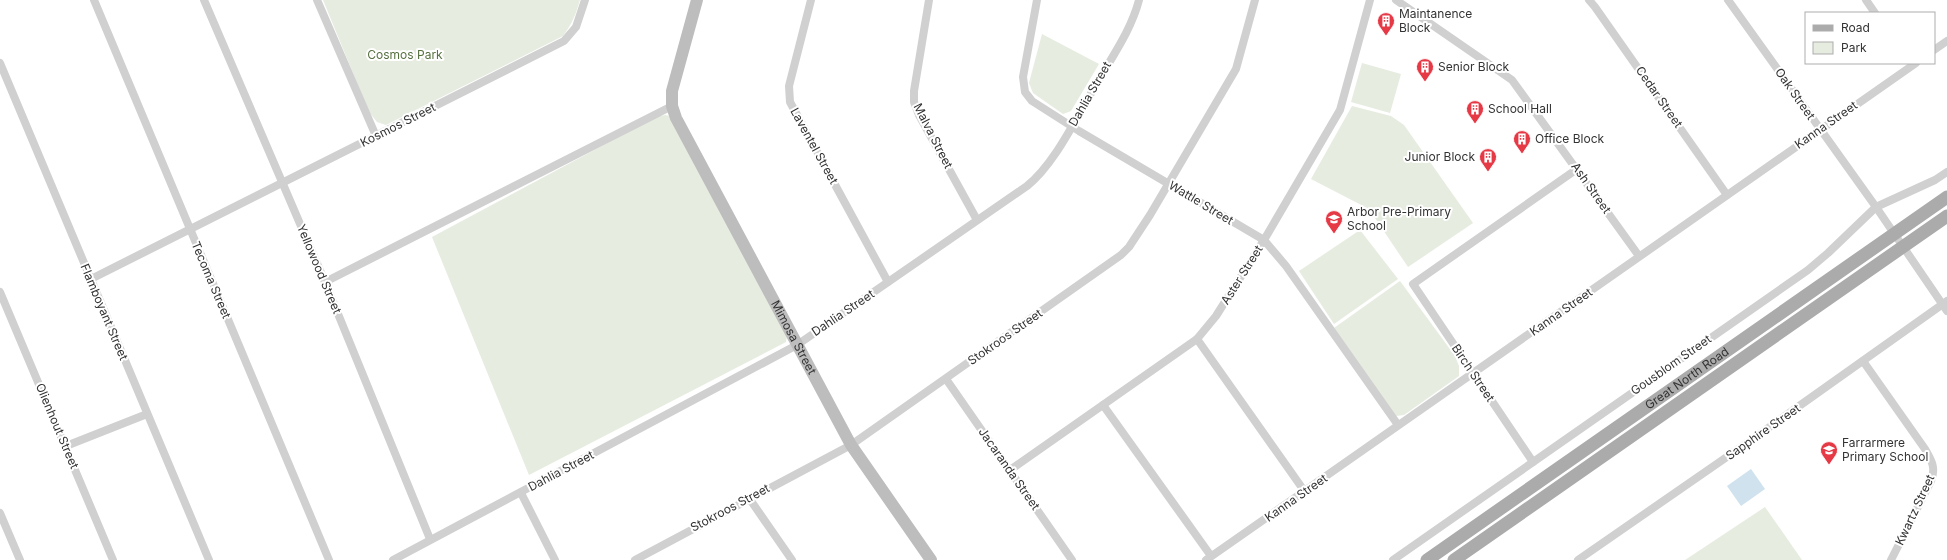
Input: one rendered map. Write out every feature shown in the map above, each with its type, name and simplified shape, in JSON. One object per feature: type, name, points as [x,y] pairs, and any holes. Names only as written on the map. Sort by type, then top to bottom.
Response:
[{"type":"main road","name":"Great North Road","points":[[1427,560],[1947,197]]},
{"type":"main road","name":"Great North Road","points":[[1454,560],[1947,216]]},
{"type":"street","name":"Tecoma Street","points":[[94,0],[329,560]]},
{"type":"street","name":"Yellowood Street","points":[[204,0],[325,282],[430,540]]},
{"type":"street","points":[[318,0],[376,136]]},
{"type":"street","name":"Kosmos Street","points":[[91,279],[564,41],[576,26],[585,0]]},
{"type":"street","points":[[325,282],[672,106],[672,91],[697,0]]},
{"type":"street","name":"Laventel Street","points":[[811,0],[789,86],[790,102],[888,282]]},
{"type":"street","name":"Malva Street","points":[[929,0],[914,85],[914,102],[919,115],[977,220]]},
{"type":"street","name":"Wattle Street","points":[[1037,0],[1023,77],[1024,87],[1028,98],[1071,127],[1264,240],[1286,266],[1398,425]]},
{"type":"street","name":"Dahlia Street","points":[[393,560],[521,493],[797,344],[1035,180],[1043,171],[1071,127],[1129,27],[1139,0]]},
{"type":"street","name":"Stokroos Street","points":[[635,560],[851,445],[1121,255],[1134,240],[1169,184],[1236,69],[1255,0]]},
{"type":"street","name":"Aster Street","points":[[1010,470],[1197,338],[1216,316],[1264,240],[1342,104],[1370,0]]},
{"type":"street","name":"Ash Street","points":[[1396,0],[1512,80],[1639,256]]},
{"type":"street","name":"Cedar Street","points":[[1589,0],[1727,195]]},
{"type":"street","name":"Oak Street","points":[[1728,0],[1946,306]]},
{"type":"street","points":[[1866,0],[1874,12]]},
{"type":"street","points":[[1935,49],[1947,41]]},
{"type":"street","name":"Kanna Street","points":[[1209,558],[1913,64]]},
{"type":"street","name":"Flamboyant Street","points":[[1,69],[209,560]]},
{"type":"street","name":"Mimosa Street","points":[[672,106],[676,118],[851,445],[931,560]]},
{"type":"street","name":"Birch Street","points":[[1533,462],[1413,284],[1577,169]]},
{"type":"street","name":"Gousblom Street","points":[[1393,560],[1814,265],[1876,207],[1935,180],[1947,172]]},
{"type":"street","name":"Olienhout Street","points":[[0,292],[2,303],[66,446],[113,560]]},
{"type":"street","name":"Sapphire Street","points":[[1578,560],[1589,557],[1864,361],[1946,306]]},
{"type":"street","points":[[1197,338],[1305,492]]},
{"type":"street","name":"Kwartz Street","points":[[1864,361],[1925,449],[1934,468],[1931,481],[1891,560]]},
{"type":"street","name":"Jacaranda Street","points":[[946,379],[1072,560]]},
{"type":"street","points":[[1103,405],[1209,558]]},
{"type":"street","points":[[66,446],[147,414]]},
{"type":"street","points":[[521,493],[555,560]]},
{"type":"street","points":[[749,498],[792,560]]},
{"type":"street","points":[[0,513],[20,560]]},
{"type":"green space","name":"Cosmos Park","points":[[323,0],[580,0],[573,19],[563,36],[386,125],[377,122],[369,112]]},
{"type":"green space","points":[[1042,34],[1099,64],[1071,111],[1063,114],[1033,93],[1029,83]]},
{"type":"green space","points":[[1362,63],[1401,74],[1390,113],[1351,102]]},
{"type":"green space","points":[[1352,106],[1391,116],[1404,125],[1473,223],[1408,267],[1369,209],[1311,179]]},
{"type":"green space","points":[[665,115],[670,116],[787,335],[786,342],[529,475],[432,237],[656,117]]},
{"type":"green space","points":[[1360,230],[1398,279],[1334,324],[1299,271]]},
{"type":"green space","points":[[1400,281],[1455,356],[1459,366],[1459,376],[1404,415],[1396,416],[1334,328]]},
{"type":"green space","points":[[1765,507],[1802,560],[1685,560]]},
{"type":"water","points":[[1751,469],[1765,489],[1741,506],[1727,486]]},
{"type":"place","name":"Maintanence Block","points":[[1386,36]]},
{"type":"place","name":"Senior Block","points":[[1425,82]]},
{"type":"place","name":"School Hall","points":[[1475,124]]},
{"type":"place","name":"Office Block","points":[[1522,154]]},
{"type":"place","name":"Junior Block","points":[[1488,172]]},
{"type":"place","name":"Arbor Pre-Primary School","points":[[1334,234]]},
{"type":"place","name":"Farrarmere Primary School","points":[[1829,465]]}]
